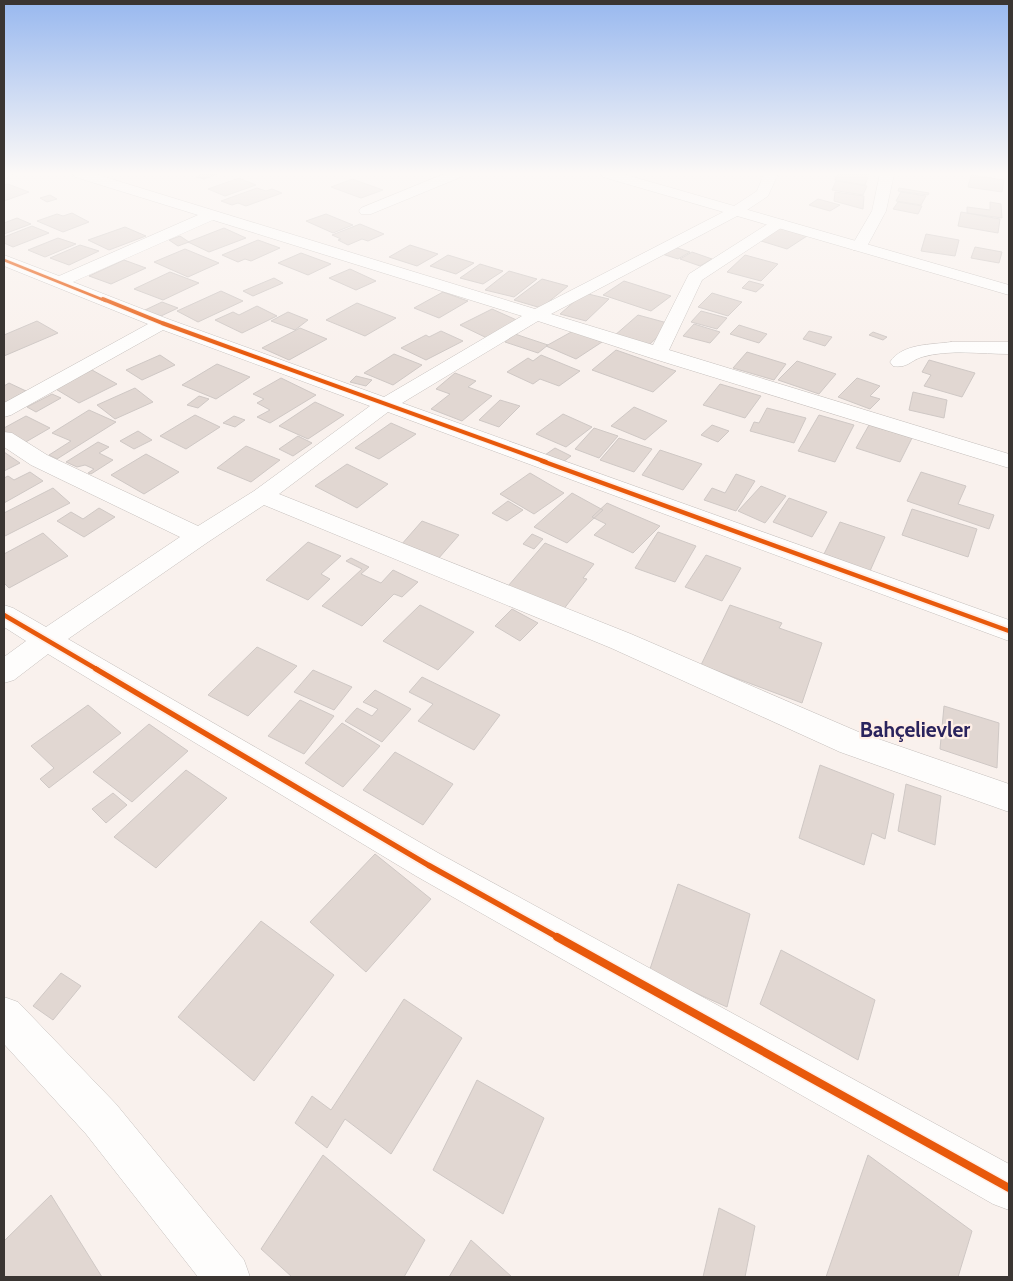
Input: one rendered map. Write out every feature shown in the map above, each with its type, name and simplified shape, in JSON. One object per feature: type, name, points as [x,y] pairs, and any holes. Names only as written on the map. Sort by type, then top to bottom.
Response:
[{"type":"street","points":[[60,282],[169,234]]},
{"type":"street","points":[[273,234],[1009,461]]},
{"type":"street","points":[[4,672],[47,640],[199,536],[262,496],[386,404],[536,315],[692,234]]},
{"type":"street","points":[[658,354],[695,278],[763,234]]},
{"type":"street","points":[[815,234],[1009,290]]},
{"type":"street","points":[[859,247],[866,234]]},
{"type":"street","points":[[4,260],[162,323],[1009,631]]},
{"type":"street","points":[[4,411],[162,323]]},
{"type":"street","points":[[900,362],[916,352],[951,348],[1009,348]]},
{"type":"street","points":[[4,438],[39,460],[199,536]]},
{"type":"street","points":[[262,496],[621,641],[851,744],[1009,798]]},
{"type":"street","points":[[4,615],[428,865],[1009,1188]]},
{"type":"street","points":[[4,1016],[101,1119],[227,1277]]},
{"type":"building","points":[[12,234],[47,234],[13,247],[4,243],[4,237]]},
{"type":"building","points":[[106,234],[141,234],[146,236],[109,250],[88,240]]},
{"type":"building","points":[[209,234],[237,234],[246,238],[209,252],[188,242]]},
{"type":"building","points":[[384,234],[368,241],[362,239],[348,245],[332,235]]},
{"type":"building","points":[[769,234],[799,234],[807,236],[787,249],[758,240]]},
{"type":"building","points":[[926,234],[959,240],[955,256],[921,251]]},
{"type":"building","points":[[180,236],[189,242],[178,246],[169,240]]},
{"type":"building","points":[[58,238],[76,244],[45,257],[28,250]]},
{"type":"building","points":[[258,240],[280,248],[251,261],[245,259],[238,262],[222,255]]},
{"type":"building","points":[[80,245],[99,251],[69,265],[50,258]]},
{"type":"building","points":[[410,245],[438,254],[417,266],[389,257]]},
{"type":"building","points":[[671,246],[690,252],[678,259],[659,253]]},
{"type":"building","points":[[975,247],[1002,252],[999,263],[971,258]]},
{"type":"building","points":[[185,249],[219,263],[188,277],[154,262]]},
{"type":"building","points":[[692,252],[712,259],[700,266],[680,259]]},
{"type":"building","points":[[301,253],[331,264],[308,275],[278,263]]},
{"type":"building","points":[[448,255],[474,263],[456,274],[430,266]]},
{"type":"building","points":[[745,255],[778,264],[761,281],[727,272]]},
{"type":"building","points":[[124,260],[146,268],[111,284],[89,276]]},
{"type":"building","points":[[480,264],[503,271],[483,284],[460,278]]},
{"type":"building","points":[[350,269],[376,281],[356,290],[329,278]]},
{"type":"building","points":[[509,271],[537,279],[514,297],[485,290]]},
{"type":"building","points":[[170,272],[199,283],[163,300],[134,289]]},
{"type":"building","points":[[274,278],[283,283],[253,296],[243,291]]},
{"type":"building","points":[[542,279],[568,286],[541,308],[514,300]]},
{"type":"building","points":[[624,281],[671,296],[651,311],[603,295]]},
{"type":"building","points":[[749,281],[764,285],[756,292],[742,288]]},
{"type":"building","points":[[221,291],[243,301],[198,322],[177,311]]},
{"type":"building","points":[[443,292],[468,301],[439,318],[414,308]]},
{"type":"building","points":[[584,293],[609,299],[586,321],[560,314]]},
{"type":"building","points":[[712,293],[742,302],[728,316],[698,307]]},
{"type":"building","points":[[162,302],[178,308],[161,316],[145,310]]},
{"type":"building","points":[[357,303],[396,318],[365,336],[326,320]]},
{"type":"building","points":[[257,306],[277,316],[242,333],[215,320],[233,312],[239,315]]},
{"type":"building","points":[[492,309],[521,322],[489,339],[460,325]]},
{"type":"building","points":[[701,311],[727,318],[717,329],[691,322]]},
{"type":"building","points":[[288,312],[308,320],[295,330],[271,321]]},
{"type":"building","points":[[638,315],[671,324],[648,346],[614,336]]},
{"type":"building","points":[[37,321],[58,333],[4,356],[4,335]]},
{"type":"building","points":[[694,324],[720,332],[710,343],[683,336]]},
{"type":"building","points":[[739,325],[767,334],[759,343],[730,334]]},
{"type":"building","points":[[300,328],[327,339],[289,360],[262,348]]},
{"type":"building","points":[[441,331],[463,341],[426,360],[401,348],[426,335],[429,337]]},
{"type":"building","points":[[573,331],[602,342],[576,359],[546,346]]},
{"type":"building","points":[[809,331],[832,337],[825,346],[803,339]]},
{"type":"building","points":[[873,332],[887,337],[883,340],[869,335]]},
{"type":"building","points":[[515,334],[548,345],[538,353],[505,342]]},
{"type":"building","points":[[616,350],[676,371],[653,392],[592,370]]},
{"type":"building","points":[[747,352],[786,364],[774,380],[733,368]]},
{"type":"building","points":[[394,354],[422,365],[393,385],[364,373]]},
{"type":"building","points":[[160,355],[175,365],[142,380],[126,370]]},
{"type":"building","points":[[541,355],[580,371],[559,386],[540,379],[533,384],[507,372],[528,358],[533,361]]},
{"type":"building","points":[[929,360],[975,373],[962,397],[924,386],[931,375],[922,372]]},
{"type":"building","points":[[797,361],[836,374],[819,394],[778,380]]},
{"type":"building","points":[[217,364],[250,377],[216,399],[182,385]]},
{"type":"building","points":[[92,370],[117,384],[79,403],[54,388]]},
{"type":"building","points":[[455,373],[476,381],[468,387],[492,396],[462,421],[431,409],[450,394],[436,389]]},
{"type":"building","points":[[356,376],[372,380],[366,386],[350,382]]},
{"type":"building","points":[[281,378],[316,395],[270,423],[257,417],[270,410],[257,403],[264,399],[253,394]]},
{"type":"building","points":[[857,378],[880,386],[870,396],[880,399],[870,409],[838,397]]},
{"type":"building","points":[[9,383],[26,391],[4,403],[4,386]]},
{"type":"building","points":[[720,384],[761,396],[745,418],[703,405]]},
{"type":"building","points":[[135,388],[153,402],[115,419],[97,405]]},
{"type":"building","points":[[913,392],[947,400],[944,418],[909,410]]},
{"type":"building","points":[[52,394],[61,398],[36,412],[27,407]]},
{"type":"building","points":[[199,396],[209,399],[198,408],[187,405]]},
{"type":"building","points":[[500,400],[520,406],[499,427],[479,420]]},
{"type":"building","points":[[315,402],[344,415],[308,439],[279,426]]},
{"type":"building","points":[[634,407],[667,421],[645,440],[611,426]]},
{"type":"building","points":[[767,408],[806,418],[794,443],[750,431],[754,422],[759,423]]},
{"type":"building","points":[[89,410],[116,422],[57,459],[49,455],[71,441],[52,433]]},
{"type":"building","points":[[563,414],[592,427],[566,447],[536,434]]},
{"type":"building","points":[[195,415],[220,427],[186,449],[160,436]]},
{"type":"building","points":[[819,415],[854,425],[835,462],[798,451]]},
{"type":"building","points":[[26,416],[50,428],[24,443],[4,432],[4,428]]},
{"type":"building","points":[[234,416],[245,420],[235,427],[223,423]]},
{"type":"building","points":[[391,423],[416,434],[379,459],[355,448]]},
{"type":"building","points":[[712,425],[729,431],[718,442],[701,435]]},
{"type":"building","points":[[869,425],[912,438],[900,462],[856,448]]},
{"type":"building","points":[[594,428],[618,436],[599,458],[575,449]]},
{"type":"building","points":[[138,431],[152,440],[134,449],[120,441]]},
{"type":"building","points":[[298,436],[312,443],[293,456],[279,449]]},
{"type":"building","points":[[619,438],[652,449],[634,472],[600,460]]},
{"type":"building","points":[[98,442],[109,447],[99,453],[113,460],[91,474],[88,473],[94,469],[85,465],[77,467],[66,462]]},
{"type":"building","points":[[246,446],[280,460],[251,482],[217,468]]},
{"type":"building","points":[[555,448],[571,456],[559,465],[542,457]]},
{"type":"building","points":[[660,450],[702,464],[683,490],[642,475]]},
{"type":"building","points":[[4,452],[20,463],[4,471]]},
{"type":"building","points":[[146,454],[179,472],[144,494],[111,475]]},
{"type":"building","points":[[347,464],[388,484],[357,508],[315,486]]},
{"type":"building","points":[[30,472],[43,481],[4,503],[4,478],[8,476],[14,480]]},
{"type":"building","points":[[921,472],[966,486],[958,504],[994,515],[989,529],[907,501]]},
{"type":"building","points":[[530,473],[564,493],[534,514],[500,494]]},
{"type":"building","points":[[736,474],[755,481],[736,511],[704,500],[712,488],[725,493]]},
{"type":"building","points":[[761,486],[786,496],[765,523],[738,511]]},
{"type":"building","points":[[53,488],[70,503],[4,535],[4,513]]},
{"type":"building","points":[[572,493],[603,510],[567,543],[534,527]]},
{"type":"building","points":[[789,498],[827,512],[812,537],[773,522]]},
{"type":"building","points":[[508,501],[523,510],[507,521],[492,513]]},
{"type":"building","points":[[607,503],[660,526],[633,553],[594,535],[606,524],[592,517]]},
{"type":"building","points":[[99,508],[115,517],[84,537],[57,521],[71,512],[83,519]]},
{"type":"building","points":[[912,509],[977,529],[968,557],[902,535]]},
{"type":"building","points":[[422,521],[459,535],[438,559],[401,545]]},
{"type":"building","points":[[840,522],[885,537],[870,571],[824,554]]},
{"type":"building","points":[[658,532],[696,546],[675,582],[635,568]]},
{"type":"building","points":[[43,533],[68,556],[9,588],[4,583],[4,554]]},
{"type":"building","points":[[532,534],[543,539],[534,549],[523,544]]},
{"type":"building","points":[[308,542],[341,556],[321,574],[330,579],[308,600],[266,580]]},
{"type":"building","points":[[545,543],[594,564],[583,578],[587,579],[563,610],[508,586]]},
{"type":"building","points":[[706,555],[741,568],[722,601],[685,587]]},
{"type":"building","points":[[351,558],[369,567],[361,574],[381,583],[393,570],[418,582],[402,597],[394,594],[362,626],[322,606],[362,569],[346,561]]},
{"type":"building","points":[[420,605],[474,632],[438,670],[383,641]]},
{"type":"building","points":[[730,605],[782,623],[779,628],[822,643],[802,703],[701,665]]},
{"type":"building","points":[[512,609],[538,623],[520,641],[495,626]]},
{"type":"building","points":[[257,647],[297,666],[248,716],[208,695]]},
{"type":"building","points":[[313,670],[352,687],[334,710],[294,692]]},
{"type":"building","points":[[422,677],[500,715],[474,750],[418,721],[433,704],[409,692]]},
{"type":"building","points":[[375,690],[411,709],[382,742],[345,721],[357,708],[372,716],[378,709],[363,702]]},
{"type":"building","points":[[300,700],[334,716],[304,754],[268,736]]},
{"type":"building","points":[[88,705],[121,733],[49,788],[40,779],[54,768],[31,746]]},
{"type":"building","points":[[944,706],[999,723],[997,768],[940,749]]},
{"type":"building","points":[[342,723],[380,746],[343,787],[305,763]]},
{"type":"building","points":[[149,724],[188,751],[132,802],[93,772]]},
{"type":"building","points":[[395,752],[453,784],[423,825],[363,790]]},
{"type":"building","points":[[820,765],[894,794],[885,839],[872,833],[864,865],[799,838]]},
{"type":"building","points":[[186,770],[227,798],[156,868],[114,837]]},
{"type":"building","points":[[906,784],[941,796],[935,845],[898,831]]},
{"type":"building","points":[[113,793],[127,805],[106,823],[92,809]]},
{"type":"building","points":[[375,854],[431,899],[366,972],[310,922]]},
{"type":"building","points":[[678,884],[750,914],[727,1007],[649,972]]},
{"type":"building","points":[[261,921],[334,975],[254,1081],[178,1017]]},
{"type":"building","points":[[781,950],[875,1000],[858,1060],[760,1004]]},
{"type":"building","points":[[61,973],[81,986],[53,1020],[33,1006]]},
{"type":"building","points":[[404,999],[462,1038],[391,1154],[345,1119],[327,1148],[295,1123],[312,1096],[331,1110]]},
{"type":"building","points":[[477,1080],[544,1118],[503,1214],[433,1170]]},
{"type":"building","points":[[323,1155],[425,1240],[404,1277],[292,1277],[261,1249]]},
{"type":"building","points":[[868,1155],[972,1231],[958,1277],[826,1277]]},
{"type":"building","points":[[51,1195],[102,1277],[4,1277],[4,1241]]},
{"type":"building","points":[[719,1208],[755,1226],[745,1277],[703,1277]]},
{"type":"building","points":[[471,1240],[512,1277],[449,1277]]},
{"type":"cycle path","points":[[4,260],[162,323],[1009,631]]},
{"type":"cycle path","points":[[4,615],[428,865],[1009,1188]]},
{"type":"district","name":"Bahçelievler","points":[[915,729]]}]
